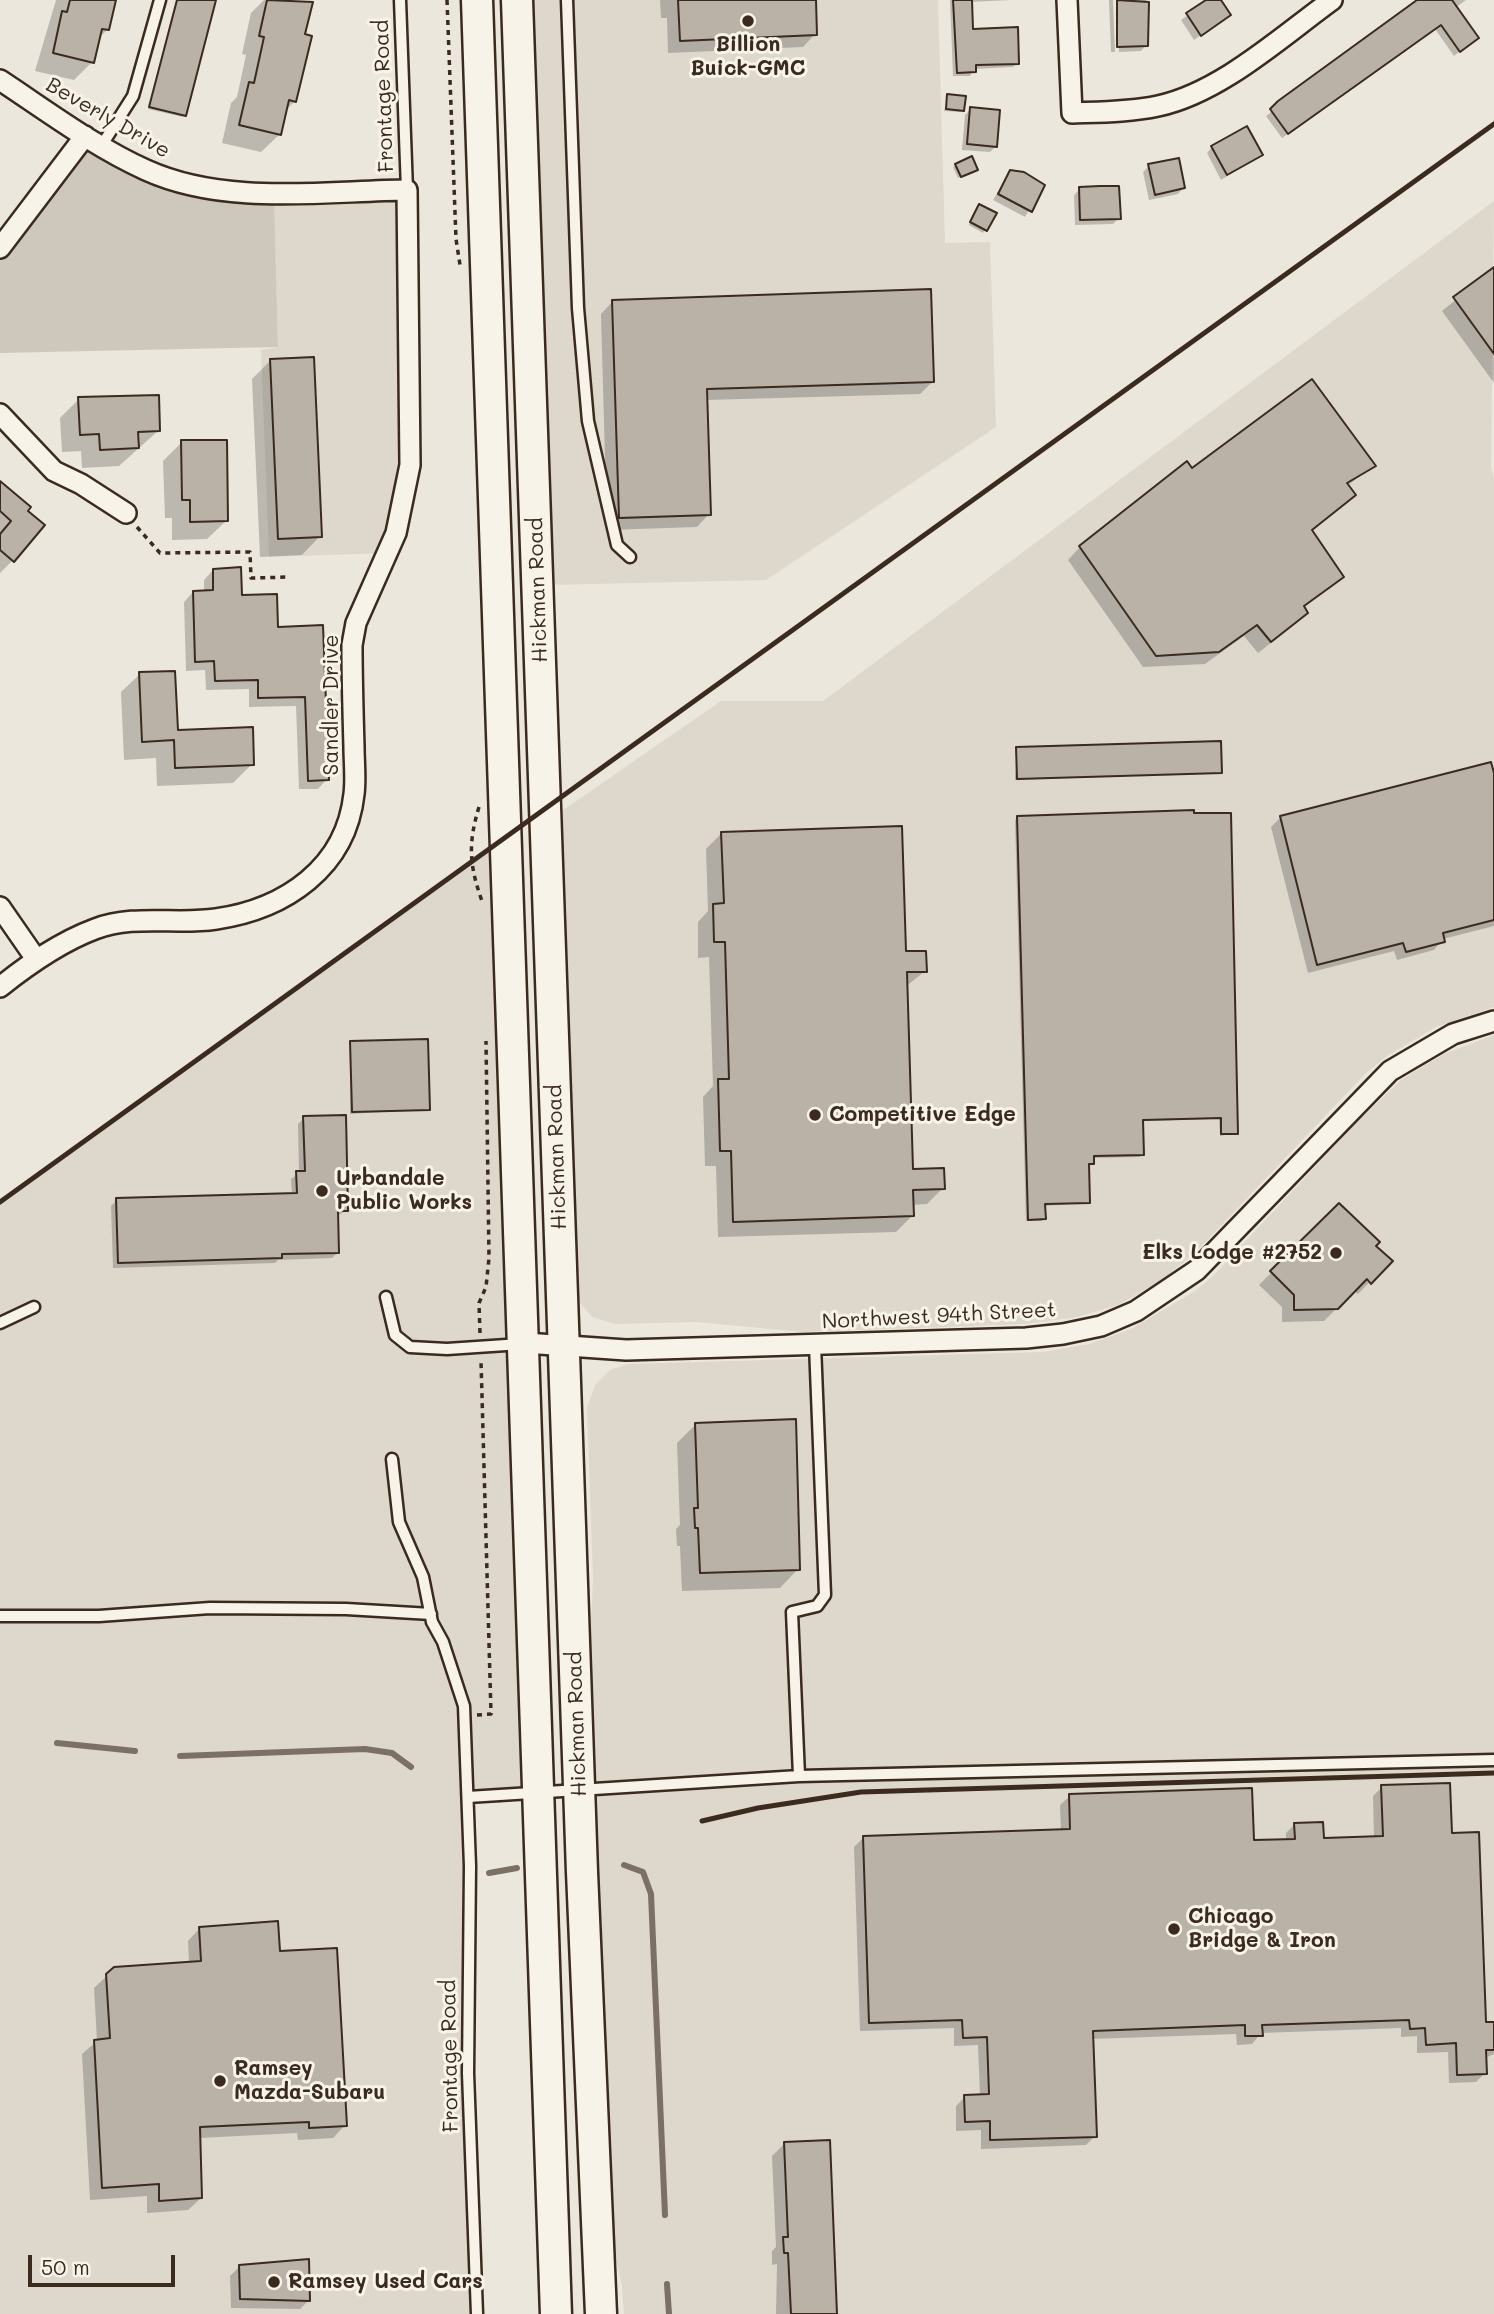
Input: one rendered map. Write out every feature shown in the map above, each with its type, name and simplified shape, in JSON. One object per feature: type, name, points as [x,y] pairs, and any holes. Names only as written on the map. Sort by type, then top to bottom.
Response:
[{"type":"main road","name":"Hickman Road","points":[[478,0],[556,2314]]},
{"type":"main road","name":"Hickman Road","points":[[517,0],[579,1789],[601,2314]]},
{"type":"street","points":[[1067,0],[1072,113],[1149,107],[1187,97],[1227,76],[1332,0]]},
{"type":"street","name":"Beverly Drive","points":[[0,80],[146,170],[205,188],[255,193],[407,190]]},
{"type":"street","points":[[0,248],[94,140]]},
{"type":"street","name":"Sandler Drive","points":[[0,987],[36,959],[96,929],[128,921],[216,919],[262,909],[291,896],[323,869],[344,834],[354,794],[352,645],[356,623],[396,533],[410,465],[407,190]]},
{"type":"street","points":[[0,414],[54,471],[81,484],[126,513]]},
{"type":"street","points":[[0,907],[36,959]]},
{"type":"street","name":"Northwest 94th Street","points":[[525,1343],[626,1350],[1026,1339],[1101,1325],[1136,1311],[1197,1270],[1390,1071],[1453,1034],[1494,1021]]},
{"type":"lane","points":[[94,140],[133,96],[160,0]]},
{"type":"lane","name":"Frontage Road","points":[[400,0],[407,190]]},
{"type":"lane","points":[[567,0],[578,308],[587,421],[617,545],[630,557]]},
{"type":"lane","points":[[386,1297],[395,1335],[410,1347],[480,1347],[525,1343]]},
{"type":"lane","points":[[0,1323],[34,1307]]},
{"type":"lane","points":[[799,1776],[792,1612],[817,1606],[825,1595],[815,1345]]},
{"type":"lane","name":"Frontage Road","points":[[392,1459],[399,1522],[424,1577],[431,1614],[456,1680],[465,1715],[468,1797],[468,2073],[477,2314]]},
{"type":"lane","points":[[0,1616],[99,1616],[223,1608],[431,1614]]},
{"type":"lane","points":[[468,1797],[799,1776],[1494,1760]]},
{"type":"path","points":[[447,0],[456,239],[460,266]]},
{"type":"path","points":[[126,513],[146,540],[160,552],[178,555],[250,552],[251,578],[290,577]]},
{"type":"path","points":[[480,805],[470,841],[473,877],[484,908]]},
{"type":"path","points":[[465,1715],[491,1714],[479,1303],[486,1287],[489,1258],[486,1034]]},
{"type":"shaded area","points":[[529,0],[938,0],[945,243],[990,242],[996,427],[766,580],[549,585]]},
{"type":"shaded area","points":[[85,136],[146,170],[274,193],[278,347],[0,353],[0,248]]},
{"type":"shaded area","points":[[407,190],[412,431],[387,553],[269,557],[261,350],[278,347],[274,193]]},
{"type":"shaded area","points":[[1494,201],[1491,467],[1494,478],[1494,1007],[1436,1027],[1387,1056],[1366,1073],[1196,1252],[1162,1280],[1118,1305],[1077,1317],[1025,1324],[802,1332],[697,1322],[615,1324],[592,1317],[576,1298],[556,815],[721,701],[823,701]]},
{"type":"shaded area","points":[[506,834],[539,1791],[468,1797],[468,2002],[477,2314],[0,2314],[0,1202]]},
{"type":"shaded area","points":[[1494,1035],[1494,2314],[624,2314],[622,2286],[608,2220],[587,1707],[593,1580],[587,1408],[595,1385],[610,1370],[628,1364],[1043,1352],[1089,1344],[1131,1329],[1195,1291],[1213,1276],[1356,1123],[1402,1079],[1446,1053]]},
{"type":"building","points":[[70,0],[116,0],[109,30],[102,29],[94,63],[53,53],[62,11],[67,12]]},
{"type":"building","points":[[177,0],[216,0],[186,116],[149,107]]},
{"type":"building","points":[[267,0],[313,2],[305,34],[312,36],[296,102],[289,100],[281,135],[239,125],[249,82],[254,83],[264,37],[259,36]]},
{"type":"building","name":"Billion Buick-GMC","points":[[678,0],[816,0],[817,35],[680,41]]},
{"type":"building","points":[[953,0],[972,0],[973,29],[1018,27],[1019,64],[976,65],[976,72],[957,73]]},
{"type":"building","points":[[1117,0],[1149,2],[1148,46],[1117,47]]},
{"type":"building","points":[[1206,0],[1221,0],[1231,15],[1201,36],[1186,13]]},
{"type":"building","points":[[1417,0],[1452,0],[1479,38],[1460,52],[1441,25],[1288,134],[1270,109]]},
{"type":"building","points":[[947,94],[966,96],[964,111],[946,109]]},
{"type":"building","points":[[970,107],[1000,110],[997,147],[967,144]]},
{"type":"building","points":[[1247,126],[1263,155],[1227,175],[1211,146]]},
{"type":"building","points":[[972,156],[978,170],[961,177],[955,164]]},
{"type":"building","points":[[1179,158],[1185,188],[1155,195],[1148,164]]},
{"type":"building","points":[[1010,170],[1024,172],[1045,185],[1032,212],[998,194]]},
{"type":"building","points":[[1119,186],[1121,219],[1080,220],[1079,187]]},
{"type":"building","points":[[979,204],[997,213],[987,231],[970,222]]},
{"type":"building","points":[[1494,267],[1494,354],[1453,297]]},
{"type":"building","points":[[931,289],[934,382],[707,389],[711,515],[619,518],[612,300]]},
{"type":"building","points":[[314,357],[322,537],[278,539],[270,359]]},
{"type":"building","points":[[1312,379],[1376,466],[1347,483],[1356,495],[1312,530],[1344,577],[1304,606],[1308,613],[1271,642],[1257,625],[1219,652],[1156,656],[1079,546],[1187,461],[1192,468]]},
{"type":"building","points":[[159,395],[160,431],[138,432],[139,448],[100,450],[99,434],[80,435],[78,397]]},
{"type":"building","points":[[181,440],[227,440],[228,521],[190,522],[190,500],[182,500]]},
{"type":"building","points":[[0,481],[31,507],[28,511],[45,525],[14,562],[0,550],[0,534],[11,521],[0,511]]},
{"type":"building","points":[[241,567],[242,595],[277,594],[278,627],[323,625],[329,780],[308,781],[305,697],[258,698],[258,680],[215,681],[214,661],[195,662],[193,591],[213,590],[213,569]]},
{"type":"building","points":[[175,671],[178,730],[253,727],[254,765],[175,768],[174,740],[142,742],[139,672]]},
{"type":"building","points":[[1221,741],[1222,773],[1017,779],[1016,747]]},
{"type":"building","points":[[1491,762],[1494,773],[1494,920],[1443,933],[1445,942],[1406,952],[1403,943],[1317,965],[1280,816]]},
{"type":"building","points":[[1194,810],[1194,813],[1231,813],[1238,1134],[1221,1134],[1221,1118],[1143,1120],[1144,1155],[1094,1156],[1094,1164],[1089,1164],[1090,1203],[1045,1204],[1046,1219],[1028,1220],[1017,816]]},
{"type":"building","points":[[902,826],[906,951],[926,951],[927,972],[907,972],[913,1169],[944,1168],[945,1189],[913,1190],[914,1216],[733,1222],[731,1151],[720,1151],[718,1079],[729,1079],[725,942],[714,942],[713,904],[724,903],[721,832]]},
{"type":"building","points":[[428,1039],[430,1110],[352,1112],[350,1041]]},
{"type":"building","points":[[346,1115],[348,1211],[338,1211],[339,1253],[282,1254],[282,1258],[118,1263],[116,1198],[297,1193],[296,1171],[305,1171],[303,1116]]},
{"type":"building","name":"Elks Lodge #2752","points":[[1339,1203],[1380,1242],[1376,1246],[1393,1261],[1371,1284],[1367,1279],[1338,1309],[1294,1310],[1294,1295],[1270,1271]]},
{"type":"building","points":[[796,1419],[800,1570],[700,1573],[698,1528],[695,1528],[694,1508],[698,1508],[695,1423]]},
{"type":"building","name":"Chicago Bridge & Iron","points":[[1450,1783],[1452,1833],[1479,1832],[1486,2022],[1494,2022],[1494,2050],[1486,2050],[1487,2074],[1457,2075],[1456,2043],[1426,2045],[1425,2028],[1410,2029],[1409,2020],[1262,2025],[1263,2036],[1245,2036],[1245,2025],[1093,2031],[1097,2137],[990,2140],[990,2121],[965,2122],[964,2095],[989,2094],[987,2037],[963,2038],[962,2020],[869,2023],[863,1836],[1070,1829],[1069,1794],[1252,1788],[1254,1840],[1295,1839],[1294,1823],[1323,1822],[1324,1838],[1383,1836],[1381,1785]]},
{"type":"building","name":"Ramsey Mazda-Subaru","points":[[278,1921],[280,1951],[337,1948],[347,2126],[309,2128],[309,2122],[200,2127],[202,2198],[159,2201],[159,2184],[102,2188],[94,2040],[110,2038],[106,1974],[114,1967],[201,1961],[199,1927]]},
{"type":"building","points":[[830,2140],[837,2314],[791,2314],[788,2253],[784,2253],[783,2237],[788,2237],[784,2142]]},
{"type":"building","name":"Ramsey Used Cars","points":[[309,2259],[310,2301],[240,2299],[239,2265]]},
{"type":"waterway","points":[[57,1743],[135,1751]]},
{"type":"waterway","points":[[180,1756],[365,1749],[392,1753],[411,1767]]},
{"type":"waterway","points":[[624,1865],[643,1872],[651,1894],[665,2215]]},
{"type":"waterway","points":[[489,1873],[517,1868]]},
{"type":"waterway","points":[[667,2284],[669,2314]]},
{"type":"railway","points":[[0,1202],[1494,124]]},
{"type":"railway","points":[[702,1821],[758,1808],[861,1792],[1494,1773]]},
{"type":"place","name":"Billion Buick-GMC","points":[[748,21]]},
{"type":"place","name":"Competitive Edge","points":[[815,1115]]},
{"type":"place","name":"Urbandale Public Works","points":[[322,1191]]},
{"type":"place","name":"Elks Lodge #2752","points":[[1336,1253]]},
{"type":"place","name":"Chicago Bridge & Iron","points":[[1174,1929]]},
{"type":"place","name":"Ramsey Mazda-Subaru","points":[[220,2081]]},
{"type":"place","name":"Ramsey Used Cars","points":[[274,2282]]}]
